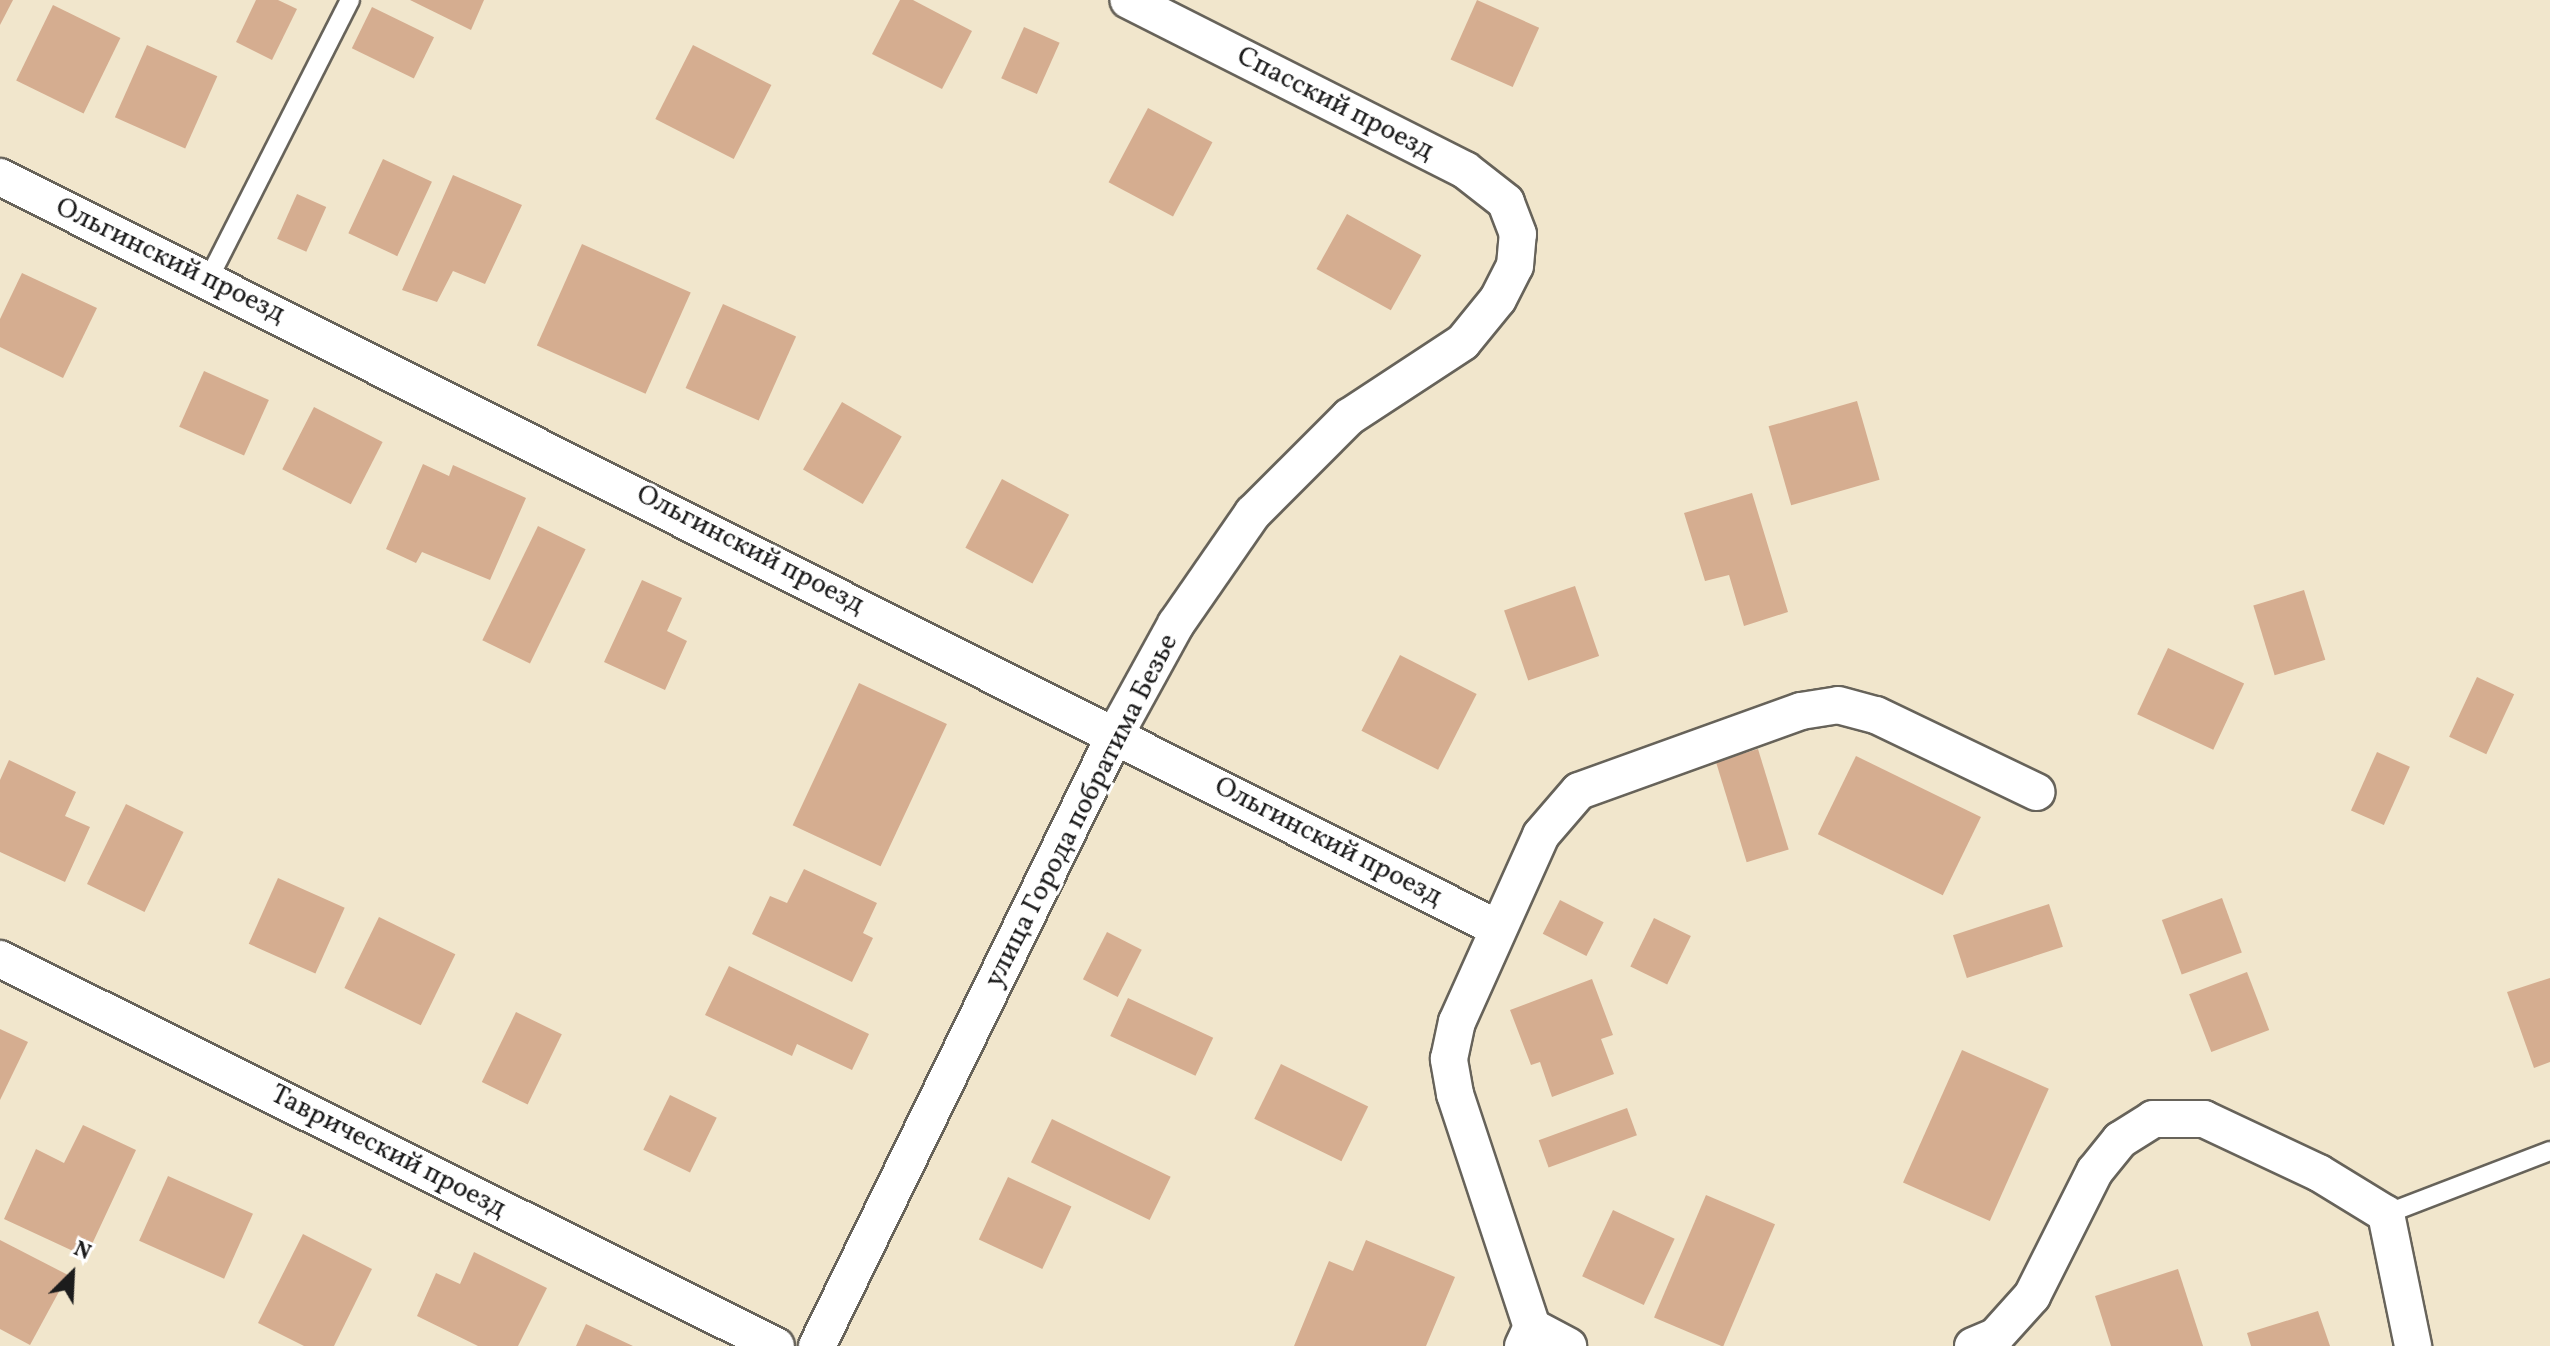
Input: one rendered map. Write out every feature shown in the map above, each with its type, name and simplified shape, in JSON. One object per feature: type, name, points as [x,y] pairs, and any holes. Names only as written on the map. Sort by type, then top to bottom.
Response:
[{"type":"street","name":"Спасский проезд","points":[[1128,0],[1465,170],[1506,202],[1518,234]]},
{"type":"street","name":"Ольгинский проезд","points":[[0,177],[1116,733],[1497,928]]},
{"type":"street","name":"улица Города побратима Безье","points":[[817,1346],[1116,733],[1176,624],[1253,513],[1349,417],[1463,342],[1498,299],[1515,266],[1518,234]]},
{"type":"street","points":[[1568,1346],[1527,1337],[1455,1094],[1449,1059],[1457,1022],[1541,835],[1579,791],[1801,711],[1838,705],[1876,715],[2037,792]]},
{"type":"street","name":"Таврический проезд","points":[[0,959],[776,1346]]},
{"type":"street","points":[[1973,1346],[1996,1336],[2032,1296],[2095,1171],[2120,1140],[2153,1119],[2204,1119],[2319,1173],[2386,1214],[2413,1346]]},
{"type":"lane","points":[[208,280],[350,0]]},
{"type":"lane","points":[[2386,1214],[2550,1151]]},
{"type":"building","points":[[0,0],[13,0],[0,25]]},
{"type":"building","points":[[256,0],[278,0],[297,9],[272,60],[236,42]]},
{"type":"building","points":[[410,0],[484,0],[471,30]]},
{"type":"building","points":[[900,0],[913,0],[972,31],[942,89],[872,54]]},
{"type":"building","points":[[1477,0],[1539,28],[1513,87],[1451,59]]},
{"type":"building","points":[[53,5],[120,38],[84,113],[16,80]]},
{"type":"building","points":[[372,7],[434,37],[414,79],[352,48]]},
{"type":"building","points":[[1024,27],[1060,43],[1037,94],[1001,78]]},
{"type":"building","points":[[147,45],[217,76],[185,148],[115,117]]},
{"type":"building","points":[[693,45],[771,85],[734,159],[655,119]]},
{"type":"building","points":[[1148,108],[1212,142],[1173,216],[1109,182]]},
{"type":"building","points":[[383,159],[432,182],[397,256],[348,233]]},
{"type":"building","points":[[453,175],[522,205],[485,284],[453,271],[437,302],[402,290]]},
{"type":"building","points":[[297,194],[326,207],[306,252],[277,239]]},
{"type":"building","points":[[1347,214],[1421,255],[1391,310],[1316,269]]},
{"type":"building","points":[[582,244],[691,292],[646,394],[537,345]]},
{"type":"building","points":[[22,273],[97,308],[63,378],[0,347],[0,319]]},
{"type":"building","points":[[723,304],[796,337],[759,421],[686,388]]},
{"type":"building","points":[[204,371],[269,400],[244,456],[179,427]]},
{"type":"building","points":[[1857,401],[1880,480],[1791,505],[1769,426]]},
{"type":"building","points":[[842,402],[902,436],[863,504],[803,470]]},
{"type":"building","points":[[314,407],[383,442],[351,504],[282,469]]},
{"type":"building","points":[[423,464],[449,476],[453,465],[526,498],[490,580],[422,552],[416,563],[386,549]]},
{"type":"building","points":[[1002,479],[1069,515],[1032,584],[965,548]]},
{"type":"building","points":[[1752,493],[1788,612],[1744,626],[1729,575],[1705,581],[1684,513]]},
{"type":"building","points":[[538,526],[586,549],[530,663],[482,640]]},
{"type":"building","points":[[642,580],[682,598],[667,631],[687,641],[665,690],[604,662]]},
{"type":"building","points":[[1575,586],[1599,656],[1528,680],[1504,610]]},
{"type":"building","points":[[2304,590],[2325,660],[2275,675],[2253,605]]},
{"type":"building","points":[[2168,648],[2244,683],[2213,750],[2137,714]]},
{"type":"building","points":[[1400,655],[1477,694],[1438,770],[1361,731]]},
{"type":"building","points":[[2477,677],[2514,694],[2486,754],[2449,737]]},
{"type":"building","points":[[859,683],[947,724],[881,866],[793,825]]},
{"type":"building","points":[[1758,749],[1789,849],[1747,862],[1716,762]]},
{"type":"building","points":[[2377,752],[2410,767],[2384,825],[2351,810]]},
{"type":"building","points":[[1856,756],[1981,817],[1943,895],[1818,834]]},
{"type":"building","points":[[9,760],[76,792],[65,816],[90,827],[65,882],[0,852],[0,780]]},
{"type":"building","points":[[126,804],[184,832],[145,912],[87,884]]},
{"type":"building","points":[[804,869],[877,903],[863,933],[873,938],[852,982],[752,934],[770,896],[787,903]]},
{"type":"building","points":[[278,878],[345,908],[315,973],[249,944]]},
{"type":"building","points":[[2222,898],[2242,953],[2182,974],[2162,920]]},
{"type":"building","points":[[1560,900],[1604,922],[1586,956],[1543,934]]},
{"type":"building","points":[[2049,904],[2063,947],[1967,978],[1953,935]]},
{"type":"building","points":[[379,917],[455,954],[421,1025],[344,988]]},
{"type":"building","points":[[1654,918],[1691,936],[1667,985],[1630,967]]},
{"type":"building","points":[[1107,932],[1142,950],[1118,997],[1083,979]]},
{"type":"building","points":[[729,966],[869,1034],[852,1070],[797,1044],[792,1056],[705,1015]]},
{"type":"building","points":[[2247,972],[2269,1030],[2211,1052],[2189,994]]},
{"type":"building","points":[[2550,978],[2550,1062],[2534,1068],[2507,992]]},
{"type":"building","points":[[1592,979],[1613,1035],[1601,1039],[1614,1074],[1552,1097],[1540,1062],[1531,1065],[1510,1010]]},
{"type":"building","points":[[1128,998],[1213,1038],[1195,1076],[1110,1036]]},
{"type":"building","points":[[516,1012],[562,1034],[528,1104],[482,1082]]},
{"type":"building","points":[[0,1029],[28,1042],[0,1100]]},
{"type":"building","points":[[1962,1050],[2049,1089],[1990,1221],[1903,1182]]},
{"type":"building","points":[[1281,1064],[1368,1107],[1341,1161],[1254,1119]]},
{"type":"building","points":[[670,1095],[717,1118],[690,1173],[643,1150]]},
{"type":"building","points":[[1627,1108],[1637,1135],[1549,1167],[1539,1140]]},
{"type":"building","points":[[1052,1119],[1171,1177],[1150,1220],[1031,1162]]},
{"type":"building","points":[[83,1125],[136,1150],[86,1257],[4,1219],[36,1149],[64,1163]]},
{"type":"building","points":[[168,1176],[253,1214],[224,1279],[139,1241]]},
{"type":"building","points":[[1008,1177],[1071,1207],[1042,1269],[979,1240]]},
{"type":"building","points":[[1706,1195],[1775,1224],[1723,1346],[1654,1317]]},
{"type":"building","points":[[1613,1210],[1675,1239],[1644,1305],[1582,1276]]},
{"type":"building","points":[[303,1234],[372,1269],[334,1346],[304,1346],[258,1323]]},
{"type":"building","points":[[0,1240],[68,1275],[30,1345],[0,1329]]},
{"type":"building","points":[[1366,1240],[1455,1277],[1426,1346],[1294,1346],[1329,1261],[1353,1271]]},
{"type":"building","points":[[474,1252],[547,1288],[518,1346],[478,1346],[417,1316],[436,1273],[460,1284]]},
{"type":"building","points":[[2178,1269],[2203,1346],[2111,1346],[2095,1296]]},
{"type":"building","points":[[2318,1311],[2330,1346],[2251,1346],[2247,1333]]},
{"type":"building","points":[[586,1324],[633,1346],[576,1346]]}]
